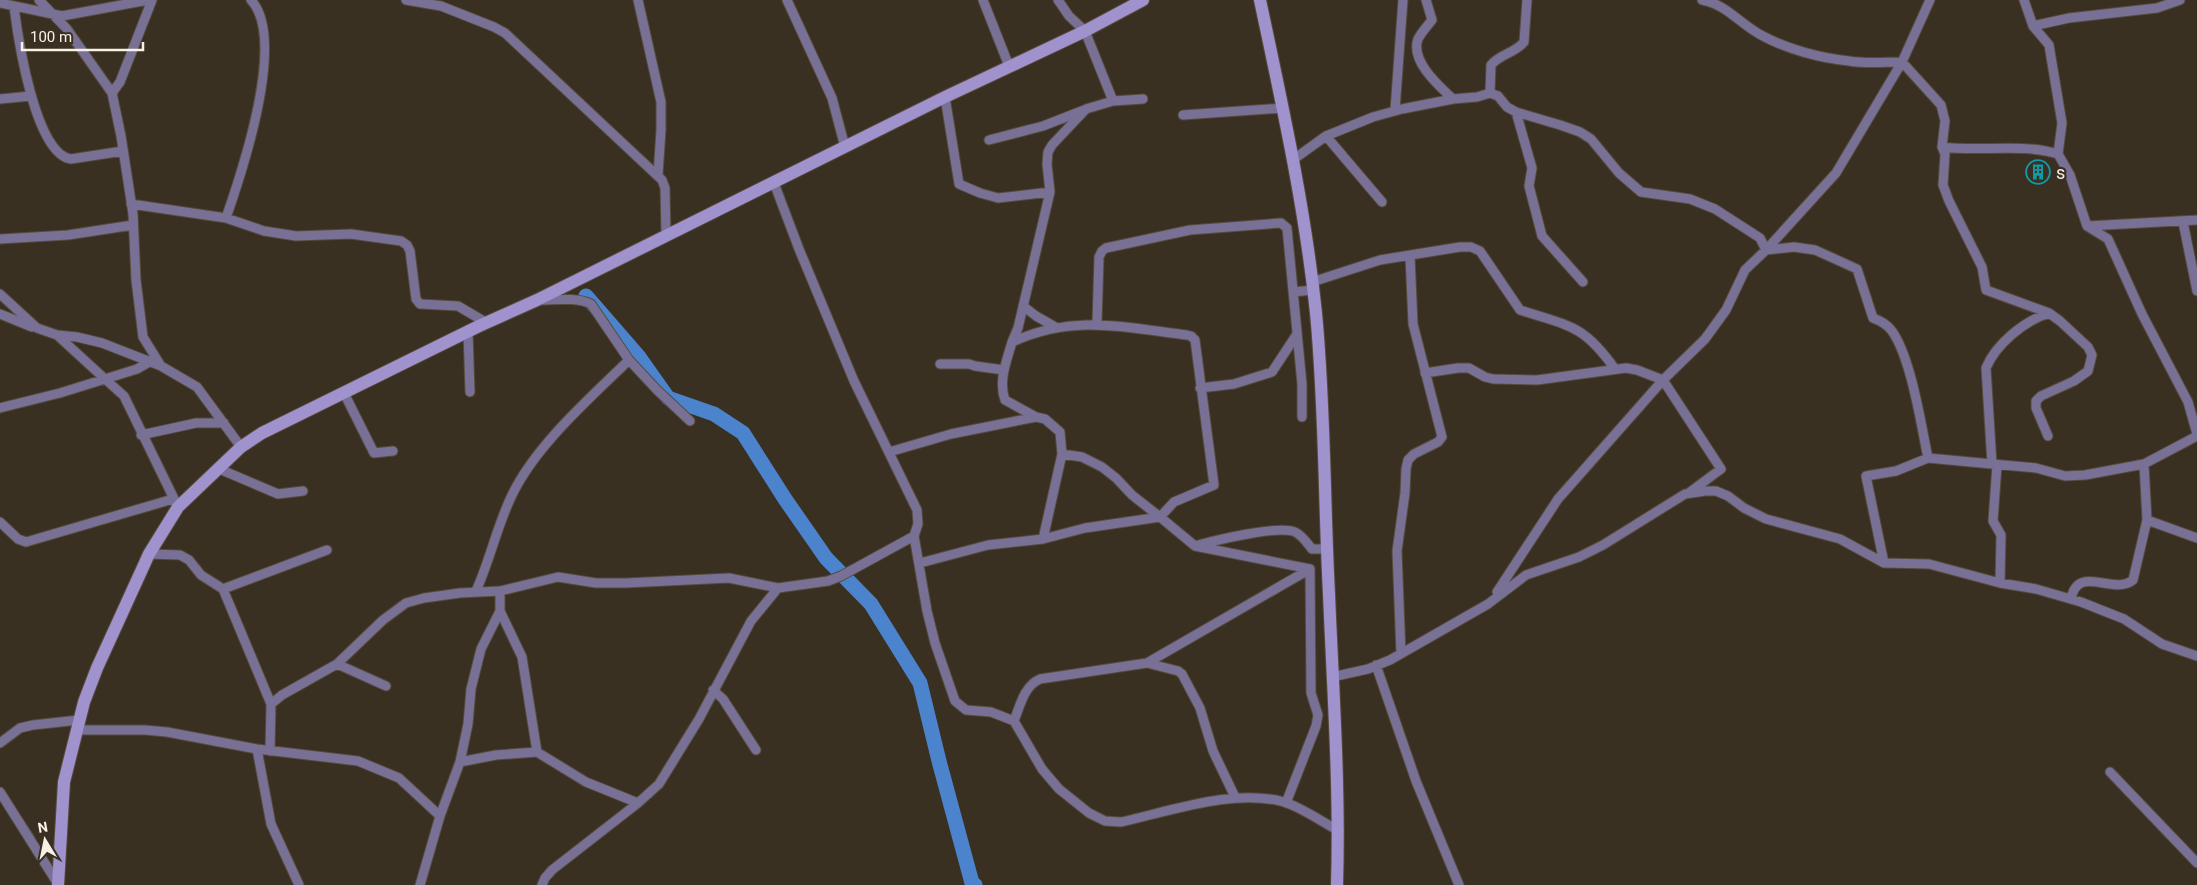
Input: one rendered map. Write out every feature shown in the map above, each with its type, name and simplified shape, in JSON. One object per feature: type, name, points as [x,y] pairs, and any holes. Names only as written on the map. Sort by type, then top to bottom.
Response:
[{"type":"street","points":[[39,0],[67,29],[112,93],[124,151],[131,204],[141,332],[161,366]]},
{"type":"street","points":[[0,3],[54,16],[75,15],[148,0]]},
{"type":"street","points":[[112,93],[120,82],[152,0]]},
{"type":"street","points":[[226,218],[246,160],[264,63],[262,26],[258,8],[251,0]]},
{"type":"street","points":[[406,0],[441,6],[505,33],[658,175],[665,188],[666,235]]},
{"type":"street","points":[[638,0],[660,102],[661,130],[658,175]]},
{"type":"street","points":[[787,0],[832,98],[845,147]]},
{"type":"street","points":[[983,0],[1009,66]]},
{"type":"street","points":[[1058,0],[1069,16],[1085,31],[1113,101]]},
{"type":"street","points":[[58,885],[64,782],[78,725],[97,668],[149,554],[176,503],[241,447],[262,433],[487,322],[537,300],[944,97],[1085,31],[1143,0]]},
{"type":"street","points":[[1260,0],[1294,159],[1304,218],[1312,286],[1322,401],[1326,549],[1339,831],[1338,885]]},
{"type":"street","points":[[1395,110],[1403,0]]},
{"type":"street","points":[[1426,0],[1432,20],[1418,39],[1417,51],[1433,81],[1452,99]]},
{"type":"street","points":[[1490,93],[1491,65],[1498,58],[1521,46],[1524,42],[1527,0]]},
{"type":"street","points":[[1702,0],[1710,2],[1732,14],[1759,34],[1778,43],[1849,62],[1902,62],[1941,105],[1945,122],[1942,147],[1946,154],[1944,185],[1949,201],[1982,267],[1986,290],[2049,313],[2088,347],[2092,355],[2088,371],[2074,381],[2041,396],[2036,401],[2036,408],[2048,436]]},
{"type":"street","points":[[1488,604],[1558,500],[1663,380],[1705,339],[1726,310],[1745,270],[1766,250],[1836,173],[1902,62],[1930,0]]},
{"type":"street","points":[[1884,563],[1866,476],[1896,471],[1928,458],[2036,468],[2072,476],[2110,472],[2144,464],[2197,435],[2188,402],[2142,314],[2108,239],[2087,226],[2070,174],[2058,154],[2062,123],[2057,80],[2049,46],[2033,26],[2024,0]]},
{"type":"street","points":[[2033,26],[2069,18],[2156,8],[2180,0]]},
{"type":"street","points":[[14,7],[22,64],[31,96],[42,124],[56,150],[65,158],[81,158],[124,151]]},
{"type":"street","points":[[1294,159],[1326,136],[1395,110],[1452,99],[1477,97],[1490,93],[1498,96],[1507,108],[1580,132],[1591,139],[1620,173],[1641,192],[1690,199],[1715,209],[1760,238],[1766,250]]},
{"type":"street","points":[[0,99],[31,96]]},
{"type":"street","points":[[944,97],[960,184],[980,193],[998,198],[1050,192]]},
{"type":"street","points":[[989,140],[1043,126],[1086,109],[1113,101],[1143,99]]},
{"type":"street","points":[[1183,115],[1283,108]]},
{"type":"street","points":[[1043,539],[1062,454],[1060,432],[1045,419],[1036,417],[1005,400],[1002,394],[1004,370],[1018,328],[1050,192],[1048,152],[1052,145],[1086,109]]},
{"type":"street","points":[[1516,112],[1532,168],[1529,186],[1542,236],[1583,282]]},
{"type":"street","points":[[1326,136],[1382,202]]},
{"type":"street","points":[[1942,147],[1965,150],[2033,148],[2058,154]]},
{"type":"street","points":[[774,183],[799,249],[854,381],[917,510],[918,524],[914,536],[927,611],[935,643],[955,701],[966,710],[991,712],[1014,721],[1042,769],[1059,789],[1089,813],[1105,821],[1121,822],[1236,797],[1266,798],[1286,803],[1339,831]]},
{"type":"street","points":[[131,204],[226,218],[264,231],[288,235],[351,234],[401,240],[410,251],[416,299],[420,304],[458,306],[487,322]]},
{"type":"street","points":[[2087,226],[2197,220]]},
{"type":"street","points":[[2183,222],[2197,292]]},
{"type":"street","points":[[1097,323],[1099,258],[1102,251],[1106,248],[1190,230],[1284,224],[1287,228],[1302,384],[1302,416]]},
{"type":"street","points":[[0,239],[68,235],[133,225]]},
{"type":"street","points":[[1293,292],[1371,262],[1460,247],[1471,248],[1480,251],[1520,310],[1557,320],[1579,330],[1603,352],[1615,369]]},
{"type":"street","points":[[1766,250],[1794,247],[1815,250],[1858,269],[1873,318],[1884,322],[1892,332],[1900,348],[1914,392],[1928,458]]},
{"type":"street","points":[[1401,654],[1397,551],[1405,493],[1406,469],[1408,460],[1414,454],[1438,442],[1442,437],[1413,324],[1410,256]]},
{"type":"street","points":[[0,294],[37,328]]},
{"type":"street","points":[[537,300],[574,300],[585,301],[591,304],[629,360],[657,390],[690,420]]},
{"type":"street","points":[[1023,306],[1036,316],[1058,328]]},
{"type":"street","points":[[2000,583],[2001,535],[1992,521],[1994,465],[1986,368],[2008,339],[2037,317],[2049,313]]},
{"type":"street","points":[[0,314],[57,335],[77,337],[102,343],[161,366],[197,387],[241,447]]},
{"type":"street","points":[[920,563],[988,545],[1043,539],[1085,528],[1160,517],[1174,502],[1214,485],[1195,340],[1191,336],[1097,323],[1058,328],[1012,342]]},
{"type":"street","points":[[468,332],[470,392]]},
{"type":"street","points":[[1200,388],[1234,384],[1272,372],[1297,334]]},
{"type":"street","points":[[57,335],[124,396],[176,503]]},
{"type":"street","points":[[476,591],[513,493],[535,459],[571,417],[629,360]]},
{"type":"street","points":[[0,408],[60,393],[105,379],[137,369],[151,361]]},
{"type":"street","points":[[940,364],[969,364],[1004,370]]},
{"type":"street","points":[[1332,677],[1376,666],[1401,654],[1488,604],[1526,575],[1591,551],[1685,494],[1722,469],[1663,380],[1637,370],[1615,369],[1537,380],[1493,379],[1484,377],[1469,368],[1425,373]]},
{"type":"street","points":[[344,393],[374,452],[394,451]]},
{"type":"street","points":[[889,452],[950,434],[1036,417]]},
{"type":"street","points":[[142,434],[196,423],[224,423]]},
{"type":"street","points":[[1062,454],[1082,456],[1102,467],[1116,478],[1132,495],[1195,546],[1310,569]]},
{"type":"street","points":[[2071,599],[2073,589],[2078,584],[2087,581],[2122,585],[2133,580],[2147,520],[2144,464]]},
{"type":"street","points":[[217,468],[278,494],[303,491]]},
{"type":"street","points":[[1685,494],[1716,491],[1728,496],[1744,508],[1760,516],[1840,539],[1884,563],[1928,564],[2000,583],[2036,588],[2071,599],[2124,618],[2162,644],[2197,656]]},
{"type":"street","points":[[0,522],[18,539],[26,542],[176,503]]},
{"type":"street","points":[[2147,520],[2197,538]]},
{"type":"street","points":[[1195,546],[1251,534],[1287,530],[1298,534],[1312,549],[1326,549]]},
{"type":"street","points":[[271,704],[282,695],[337,664],[383,620],[406,603],[424,598],[476,591],[500,591],[558,577],[596,583],[626,584],[729,578],[778,588],[828,581],[841,576],[914,536]]},
{"type":"street","points":[[223,589],[327,550]]},
{"type":"street","points":[[149,554],[180,555],[189,560],[202,575],[223,589],[271,704],[270,751]]},
{"type":"street","points":[[1014,721],[1028,688],[1033,682],[1040,679],[1147,663],[1310,569]]},
{"type":"street","points":[[1286,803],[1316,726],[1318,715],[1311,693],[1310,569]]},
{"type":"street","points":[[542,885],[552,870],[638,803],[659,784],[699,719],[751,621],[778,588]]},
{"type":"street","points":[[500,591],[500,611],[522,657],[537,752]]},
{"type":"street","points":[[420,885],[440,816],[460,762],[468,724],[471,689],[481,649],[500,611]]},
{"type":"street","points":[[1147,663],[1178,671],[1182,674],[1200,708],[1213,751],[1236,797]]},
{"type":"street","points":[[337,664],[386,686]]},
{"type":"street","points":[[1376,666],[1416,781],[1459,885]]},
{"type":"street","points":[[713,690],[724,699],[756,750]]},
{"type":"street","points":[[0,743],[20,728],[33,724],[78,725],[167,732],[270,751],[358,760],[399,778],[440,816]]},
{"type":"street","points":[[257,749],[271,824],[299,885]]},
{"type":"street","points":[[460,762],[504,754],[537,752],[586,782],[638,803]]},
{"type":"street","points":[[2110,772],[2197,863]]},
{"type":"street","points":[[0,792],[58,885]]},
{"type":"waterway","points":[[586,296],[639,357],[668,398],[714,414],[743,433],[785,499],[826,558],[871,604],[920,683],[972,883],[975,885]]},
{"type":"waterway","points":[[21,818],[34,838]]},
{"type":"place","name":"s","points":[[2038,172]]}]
